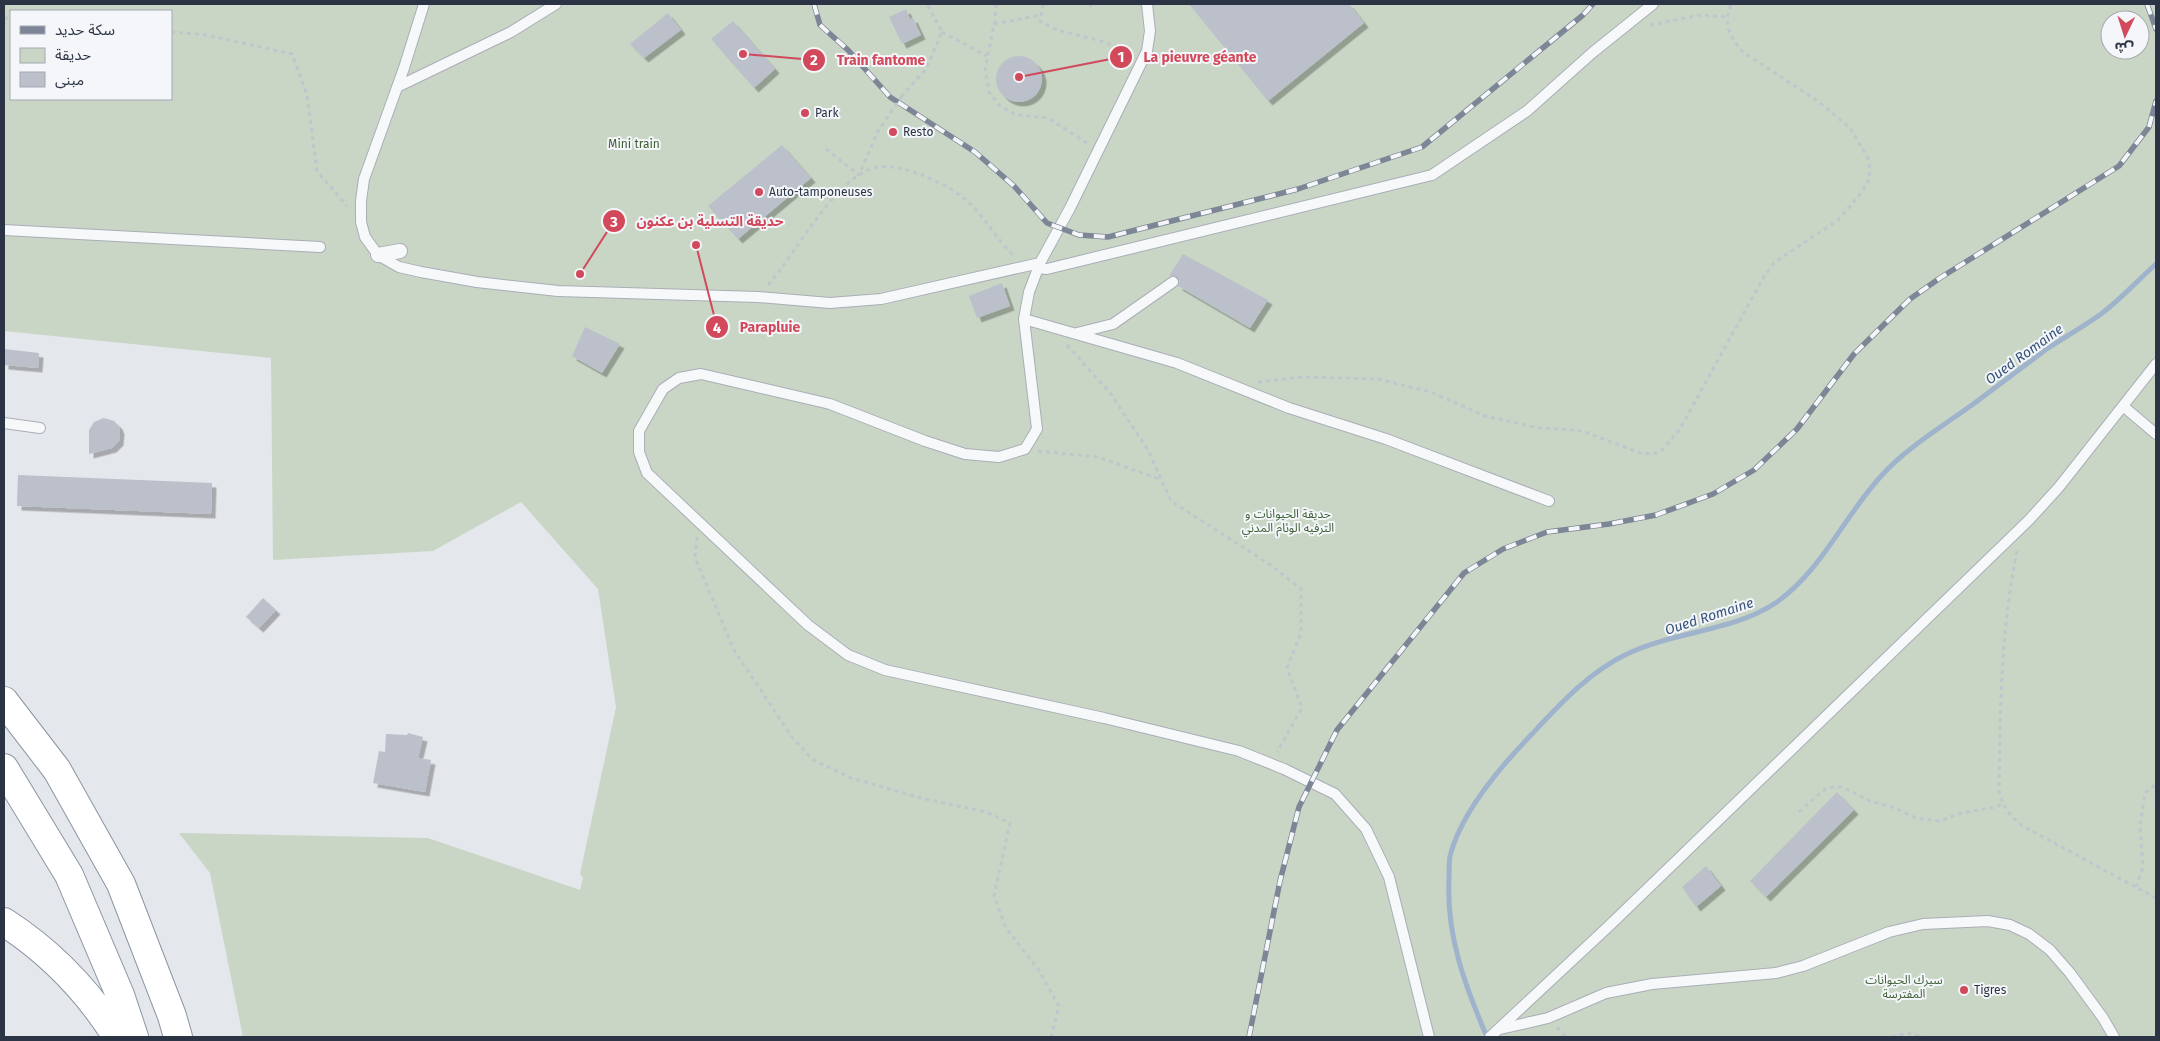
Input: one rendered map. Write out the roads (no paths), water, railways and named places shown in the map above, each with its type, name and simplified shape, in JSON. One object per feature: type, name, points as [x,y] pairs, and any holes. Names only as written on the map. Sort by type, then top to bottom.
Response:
[{"type":"highway","points":[[4,701],[57,770],[121,884],[172,1016],[178,1037]]},
{"type":"highway","points":[[4,768],[68,875],[120,995],[134,1037]]},
{"type":"highway","points":[[4,922],[44,952],[73,979],[104,1017],[117,1037]]},
{"type":"street","points":[[378,255],[400,250]]},
{"type":"lane","points":[[424,4],[364,179],[361,222],[365,238],[378,255],[399,267],[421,272],[477,282],[558,291],[758,296],[830,303],[881,299],[1039,266],[1047,269],[1432,175],[1527,110],[1592,53],[1654,4]]},
{"type":"lane","points":[[397,87],[511,32],[556,4]]},
{"type":"lane","points":[[1147,4],[1150,31],[1147,52],[1039,266],[1029,292],[1024,320],[1037,429],[1025,449],[998,457],[965,454],[925,441],[830,404],[701,374],[679,378],[663,389],[639,431],[639,452],[648,474],[808,625],[848,655],[885,670],[1104,718],[1239,751],[1270,763],[1335,794],[1366,829],[1389,877],[1429,1037]]},
{"type":"lane","points":[[4,230],[320,247]]},
{"type":"lane","points":[[1076,334],[1113,324],[1173,282]]},
{"type":"lane","points":[[1024,320],[1177,364],[1289,408],[1386,439],[1549,501]]},
{"type":"lane","points":[[1490,1037],[1822,722],[2025,524],[2059,487],[2156,364]]},
{"type":"lane","points":[[2123,406],[2156,434]]},
{"type":"lane","points":[[4,423],[40,428]]},
{"type":"lane","points":[[1500,1029],[1548,1018],[1606,994],[1652,984],[1745,977],[1785,970],[1803,966],[1889,932],[1923,924],[1988,921],[2010,926],[2028,934],[2050,950],[2070,973],[2103,1018],[2114,1037]]},
{"type":"waterway","name":"Oued Romaine","points":[[1487,1037],[1471,999],[1454,940],[1449,900],[1449,861],[1455,839],[1463,823],[1495,775],[1553,711],[1588,679],[1613,661],[1645,646],[1742,620],[1777,602],[1807,574],[1868,491],[1903,455],[2044,351],[2101,314],[2156,264]]},
{"type":"railway","points":[[814,4],[820,25],[848,50],[890,97],[975,152],[1014,186],[1047,223],[1079,235],[1108,237],[1298,189],[1422,147],[1583,15],[1593,4]]},
{"type":"railway","points":[[2147,4],[2156,29]]},
{"type":"railway","points":[[1249,1037],[1280,881],[1299,807],[1337,730],[1464,573],[1503,549],[1547,532],[1609,524],[1656,515],[1713,494],[1754,470],[1797,429],[1854,354],[1910,299],[1940,278],[2119,166],[2149,127],[2156,101]]},
{"type":"place","name":"Train fantome","points":[[743,54]]},
{"type":"place","name":"La pieuvre géante","points":[[1019,77]]},
{"type":"place","name":"Park","points":[[805,113]]},
{"type":"place","name":"Resto","points":[[893,132]]},
{"type":"place","name":"Auto-tamponeuses","points":[[759,192]]},
{"type":"place","name":"Parapluie","points":[[696,245]]},
{"type":"place","name":"حديقة التسلية بن عكنون","points":[[580,274]]},
{"type":"place","name":"Tigres","points":[[1964,990]]},
{"type":"park label","name":"Mini train","points":[[634,144]]},
{"type":"park label","name":"حديقة الحيوانات و الترفيه الوئام المدني","points":[[1288,521]]},
{"type":"park label","name":"سيرك الحيوانات المفترسة","points":[[1904,987]]}]
